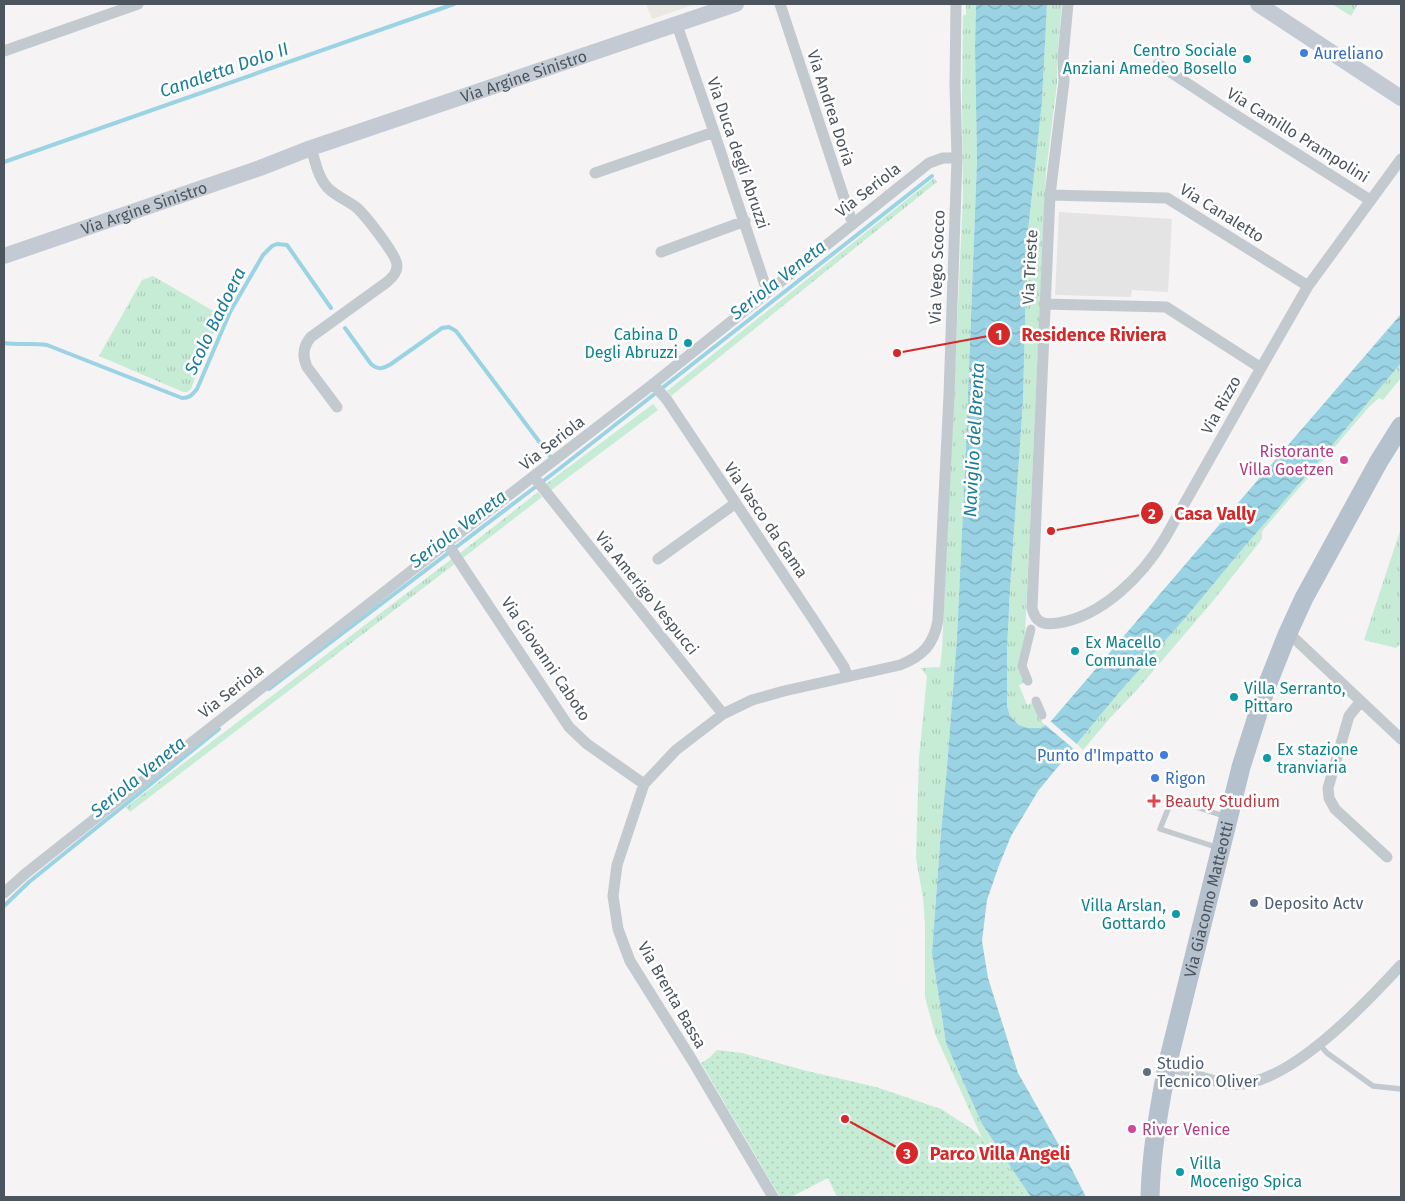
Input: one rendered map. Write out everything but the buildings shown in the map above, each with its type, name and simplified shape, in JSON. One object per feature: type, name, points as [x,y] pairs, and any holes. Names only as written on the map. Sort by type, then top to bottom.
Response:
[{"type":"main road","name":"Via Argine Sinistro","points":[[4,256],[260,168],[312,148],[736,4]]},
{"type":"main road","points":[[1258,4],[1401,98]]},
{"type":"main road","name":"Via Giacomo Matteotti","points":[[1150,1197],[1156,1134],[1167,1066],[1249,739],[1266,688],[1304,598],[1379,461],[1401,426]]},
{"type":"street","points":[[4,51],[119,7],[138,4]]},
{"type":"street","name":"Via Andrea Doria","points":[[780,4],[851,219],[854,222]]},
{"type":"street","name":"Via Vego Scocco","points":[[926,648],[936,632],[938,620],[949,395],[957,158],[955,85],[956,4]]},
{"type":"street","name":"Via Trieste","points":[[1034,625],[1032,608],[1044,304],[1050,195],[1064,81],[1063,58],[1068,4]]},
{"type":"street","name":"Via Duca degli Abruzzi","points":[[677,25],[766,288],[769,292]]},
{"type":"street","name":"Via Camillo Prampolini","points":[[1158,64],[1370,200]]},
{"type":"street","points":[[596,173],[714,132]]},
{"type":"street","points":[[312,148],[317,168],[326,187],[355,207],[364,216],[394,256],[398,267],[392,278],[306,342],[304,354],[307,367],[337,407]]},
{"type":"street","name":"Via Seriola","points":[[4,893],[25,874],[154,772],[655,386],[854,222],[929,163],[943,158],[957,158]]},
{"type":"street","name":"Via Rizzo","points":[[1034,625],[1066,621],[1095,610],[1138,575],[1150,561],[1165,538],[1308,286],[1401,158]]},
{"type":"street","name":"Via Canaletto","points":[[1050,195],[1167,198],[1308,286]]},
{"type":"street","points":[[661,252],[744,221]]},
{"type":"street","points":[[1044,304],[1166,307],[1261,368]]},
{"type":"street","name":"Via Vasco da Gama","points":[[655,386],[667,400],[816,622],[844,667],[847,676]]},
{"type":"street","name":"Via Amerigo Vespucci","points":[[536,479],[723,714]]},
{"type":"street","points":[[658,559],[736,503]]},
{"type":"street","name":"Via Giovanni Caboto","points":[[449,545],[569,727],[587,744],[644,784]]},
{"type":"street","points":[[1028,681],[1022,666],[1034,625]]},
{"type":"street","points":[[1287,635],[1295,639],[1401,739]]},
{"type":"street","name":"Via Brenta Bassa","points":[[773,1197],[692,1060],[630,961],[618,929],[614,896],[616,866],[644,784],[676,750],[723,714],[760,698],[900,665],[912,660],[926,648]]},
{"type":"street","points":[[1036,701],[1042,715]]},
{"type":"street","points":[[1361,701],[1349,716],[1328,788],[1329,798],[1334,809],[1387,858]]},
{"type":"street","points":[[1167,1066],[1223,1083],[1246,1084],[1256,1082],[1299,1059],[1319,1044],[1360,1008],[1401,965]]},
{"type":"lane","points":[[1221,849],[1160,829],[1172,799],[1229,818]]},
{"type":"lane","points":[[1319,1044],[1327,1053],[1373,1086],[1401,1089]]},
{"type":"shaded area","points":[[646,4],[696,4],[652,19]]},
{"type":"shaded area","points":[[1059,212],[1172,219],[1168,292],[1132,290],[1131,297],[1055,295]]},
{"type":"green space","points":[[966,4],[976,4],[977,161],[957,638],[932,953],[946,1043],[982,1124],[1031,1197],[1026,1197],[998,1155],[982,1138],[935,1034],[925,997],[925,923],[916,858],[919,758],[927,676],[921,668],[940,667],[942,650],[963,196],[963,15],[966,15]]},
{"type":"green space","points":[[1047,4],[1062,4],[1057,84],[1046,172],[1025,637],[1019,667],[1024,683],[1019,685],[1027,705],[1034,702],[1045,725],[1041,728],[1028,728],[1019,725],[1010,716],[1007,706],[1007,649],[1023,401],[1027,240],[1042,102]]},
{"type":"green space","points":[[1332,4],[1358,4],[1351,16]]},
{"type":"green space","points":[[934,178],[937,182],[671,396],[667,391]]},
{"type":"green space","points":[[153,276],[222,316],[206,348],[191,389],[187,392],[183,392],[99,356],[142,280]]},
{"type":"green space","points":[[1401,363],[1401,378],[1383,400],[1379,398],[1369,407],[1262,531],[1262,539],[1213,601],[1083,750],[1077,744],[1117,695],[1187,616]]},
{"type":"green space","points":[[653,404],[658,410],[550,491],[546,484]]},
{"type":"green space","points":[[538,492],[542,497],[463,558],[460,553]]},
{"type":"green space","points":[[1401,528],[1401,643],[1396,648],[1364,640]]},
{"type":"green space","points":[[453,558],[456,563],[130,812],[126,807]]},
{"type":"green space","points":[[717,1050],[742,1053],[876,1087],[941,1109],[972,1129],[982,1138],[998,1155],[1026,1197],[837,1197],[828,1178],[791,1197],[780,1197],[701,1063]]},
{"type":"water","name":"Naviglio del Brenta","points":[[976,4],[1047,4],[1042,102],[1027,240],[1023,401],[1007,649],[1007,706],[1010,716],[1019,725],[1028,728],[1041,728],[1052,720],[1401,314],[1401,363],[1187,616],[1117,695],[1038,791],[1011,836],[998,868],[987,900],[982,941],[988,978],[1018,1073],[1086,1197],[1031,1197],[982,1124],[946,1043],[932,953],[957,638],[966,447],[977,161]]},
{"type":"pier","points":[[1049,720],[1079,746],[1075,750],[1043,723]]},
{"type":"waterway","name":"Canaletta Dolo II","points":[[4,162],[454,4]]},
{"type":"waterway","name":"Seriola Veneta","points":[[269,689],[559,469],[932,176]]},
{"type":"waterway","name":"Scolo Badoera","points":[[4,343],[47,345],[185,398],[191,396],[197,389],[230,312],[263,255],[272,246],[277,244],[287,245],[331,308]]},
{"type":"waterway","name":"Scolo Badoera","points":[[345,328],[371,364],[381,368],[391,364],[442,328],[449,327],[456,331],[550,456]]},
{"type":"waterway","name":"Seriola Veneta","points":[[4,906],[29,882],[219,729]]},
{"type":"place","name":"Aureliano","points":[[1304,53]]},
{"type":"place","name":"Centro Sociale Anziani Amedeo Bosello","points":[[1247,59]]},
{"type":"place","name":"Cabina D Degli Abruzzi","points":[[688,343]]},
{"type":"place","name":"Residence Riviera","points":[[897,353]]},
{"type":"place","name":"Ristorante Villa Goetzen","points":[[1344,460]]},
{"type":"place","name":"Casa Vally","points":[[1051,531]]},
{"type":"place","name":"Ex Macello Comunale","points":[[1075,651]]},
{"type":"place","name":"Villa Serranto, Pittaro","points":[[1234,697]]},
{"type":"place","name":"Punto d'Impatto","points":[[1164,755]]},
{"type":"place","name":"Ex stazione tranviaria","points":[[1267,758]]},
{"type":"place","name":"Rigon","points":[[1155,778]]},
{"type":"place","name":"Beauty Studium","points":[[1154,801]]},
{"type":"place","name":"Deposito Actv","points":[[1254,903]]},
{"type":"place","name":"Villa Arslan, Gottardo","points":[[1176,914]]},
{"type":"place","name":"Studio Tecnico Oliver","points":[[1147,1072]]},
{"type":"place","name":"Parco Villa Angeli","points":[[845,1119]]},
{"type":"place","name":"River Venice","points":[[1132,1129]]},
{"type":"place","name":"Villa Mocenigo Spica","points":[[1180,1172]]}]
